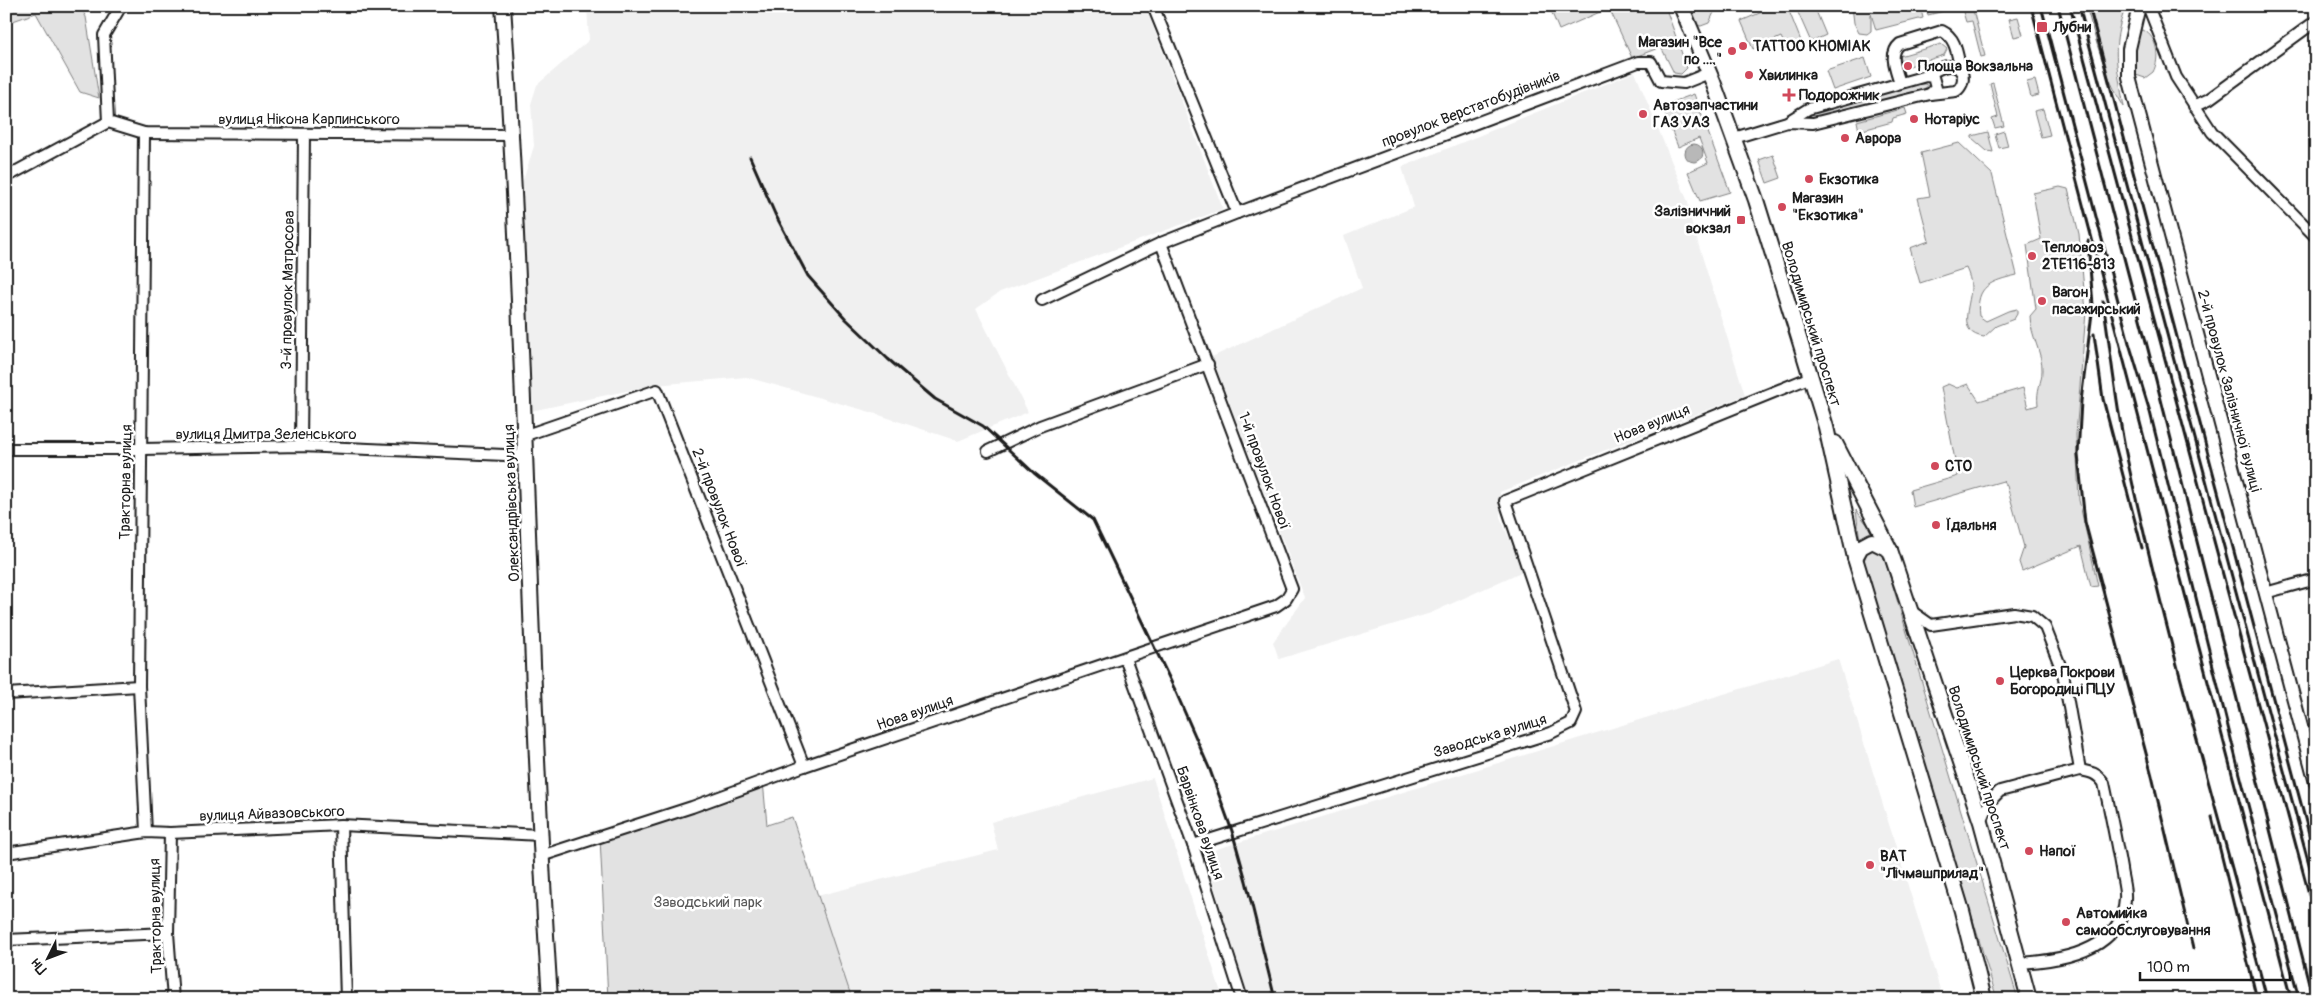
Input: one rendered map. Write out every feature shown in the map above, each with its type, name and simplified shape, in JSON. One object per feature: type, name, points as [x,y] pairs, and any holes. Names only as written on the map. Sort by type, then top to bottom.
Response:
[{"type":"main road","name":"Олександрівська вулиця","points":[[503,6],[512,135],[526,435],[540,834],[550,999]]},
{"type":"main road","name":"Володимирський проспект","points":[[1681,6],[1709,73],[1756,200],[1811,377],[1826,427],[1855,558],[1962,911],[1984,999]]},
{"type":"main road","name":"Володимирський проспект","points":[[1826,427],[1890,550],[1981,822],[2028,999]]},
{"type":"main road","points":[[1855,558],[1861,547],[1872,542],[1890,550]]},
{"type":"street","points":[[6,163],[9,175],[108,122],[104,35],[121,6]]},
{"type":"street","points":[[1153,6],[1237,213]]},
{"type":"street","name":"2-й провулок Залізничної вулиці","points":[[2139,6],[2129,49],[2129,77],[2316,783]]},
{"type":"street","points":[[2148,6],[2176,77],[2212,132],[2316,237]]},
{"type":"street","points":[[2194,106],[2208,99],[2316,21]]},
{"type":"street","points":[[1787,122],[1813,123],[1930,94],[1956,91],[1963,82],[1953,40],[1949,34],[1942,31],[1900,44],[1895,48],[1892,54],[1900,83]]},
{"type":"street","name":"провулок Верстатобудівників","points":[[1042,300],[1161,243],[1638,62],[1651,62],[1661,81],[1684,83],[1709,73]]},
{"type":"street","points":[[1734,138],[1787,122],[1808,109],[1926,76],[1950,65],[1961,71]]},
{"type":"street","points":[[1926,76],[1933,77],[1935,82],[1936,88],[1930,94]]},
{"type":"street","name":"вулиця Нікона Карпинського","points":[[108,122],[144,133],[512,135]]},
{"type":"street","name":"Тракторна вулиця","points":[[144,133],[139,686],[146,832]]},
{"type":"street","name":"3-й провулок Матросова","points":[[301,446],[304,134]]},
{"type":"street","name":"1-й провулок Нової","points":[[1161,243],[1292,589]]},
{"type":"street","points":[[988,451],[1040,426],[1208,364]]},
{"type":"street","name":"Нова вулиця","points":[[1505,501],[1811,377]]},
{"type":"street","name":"2-й провулок Нової","points":[[526,435],[657,390],[804,766]]},
{"type":"street","name":"вулиця Дмитра Зеленського","points":[[6,449],[301,446],[526,456]]},
{"type":"street","name":"Заводська вулиця","points":[[1193,845],[1551,733],[1571,723],[1576,712],[1505,501]]},
{"type":"street","points":[[2265,593],[2316,580]]},
{"type":"street","name":"Нова вулиця","points":[[541,856],[692,807],[804,766],[1276,606],[1286,599],[1292,589]]},
{"type":"street","points":[[1909,609],[1931,625],[2014,613],[2032,616],[2045,627],[2063,673],[2080,770]]},
{"type":"street","name":"Барвінкова вулиця","points":[[1125,658],[1193,845],[1242,999]]},
{"type":"street","points":[[6,694],[139,686]]},
{"type":"street","points":[[1981,822],[1990,801],[2000,790],[2080,770],[2092,772],[2104,783],[2126,898],[2124,909],[2112,934],[2092,946],[2060,959],[2018,963]]},
{"type":"street","points":[[341,825],[346,999]]},
{"type":"street","name":"вулиця Айвазовського","points":[[6,853],[146,832],[170,833],[341,825],[540,834]]},
{"type":"street","name":"Тракторна вулиця","points":[[170,833],[168,933],[173,999]]},
{"type":"street","points":[[6,940],[168,933]]},
{"type":"shaded area","points":[[587,6],[1145,6],[1223,209],[1000,292],[976,309],[1028,412],[958,441],[867,411],[746,377],[655,385],[526,412],[523,181],[534,146],[531,104],[537,85],[589,40]]},
{"type":"shaded area","points":[[1635,72],[1688,202],[1690,217],[1745,395],[1500,492],[1500,517],[1523,571],[1431,613],[1279,659],[1273,642],[1305,598],[1212,357],[1362,288],[1344,236],[1414,207],[1402,167]]},
{"type":"shaded area","points":[[1694,144],[1700,147],[1703,153],[1700,159],[1694,162],[1688,159],[1685,153],[1688,147]]},
{"type":"shaded area","points":[[1838,659],[1943,999],[1249,999],[1204,853]]},
{"type":"shaded area","points":[[1153,778],[1223,999],[852,999],[817,896],[998,850],[991,822]]},
{"type":"green space","points":[[6,6],[80,6],[86,17],[99,98],[80,92],[36,13],[10,22],[6,17]]},
{"type":"green space","points":[[1549,6],[1665,6],[1687,68],[1681,74],[1674,73],[1661,47],[1632,58],[1609,8],[1559,30]]},
{"type":"green space","points":[[1688,6],[1717,6],[1709,23],[1701,26],[1695,25]]},
{"type":"green space","points":[[1776,6],[1787,6],[1803,46],[1788,52],[1781,37],[1753,49],[1741,21]]},
{"type":"green space","points":[[1800,6],[1814,6],[1826,35],[1811,42],[1796,8]]},
{"type":"green space","points":[[1852,6],[1869,6],[1871,10],[1885,6],[1920,6],[1923,18],[1876,30],[1871,14],[1871,31],[1867,34],[1859,33],[1854,23]]},
{"type":"green space","points":[[1926,6],[1951,6],[1952,9],[1928,15]]},
{"type":"green space","points":[[2086,6],[2126,6],[2116,45],[2117,68],[2124,107],[2106,71]]},
{"type":"green space","points":[[1973,10],[1985,56],[1981,57],[1972,21],[1966,22],[1963,12]]},
{"type":"green space","points":[[2018,17],[2023,35],[2014,37],[2009,19]]},
{"type":"green space","points":[[2143,30],[2148,33],[2155,43],[2157,55],[2153,72],[2145,78],[2136,75],[2132,65],[2137,32]]},
{"type":"green space","points":[[1941,44],[1947,49],[1944,55],[1903,68],[1900,56]]},
{"type":"green space","points":[[1865,58],[1871,77],[1833,90],[1826,71]]},
{"type":"green space","points":[[2035,80],[2039,95],[2031,97],[2027,82]]},
{"type":"green space","points":[[1993,83],[2004,126],[1995,128],[1992,119],[1998,117],[1990,84]]},
{"type":"green space","points":[[1920,84],[1928,86],[1922,90],[1811,119],[1809,112]]},
{"type":"green space","points":[[1694,94],[1730,192],[1700,201],[1688,172],[1708,163],[1699,138],[1678,147],[1662,106]]},
{"type":"green space","points":[[1905,108],[1907,114],[1893,118],[1892,122],[1859,131],[1857,121]]},
{"type":"green space","points":[[2043,109],[2050,135],[2041,137],[2034,111]]},
{"type":"green space","points":[[2004,131],[2008,146],[1999,148],[1995,134]]},
{"type":"green space","points":[[1988,132],[1993,152],[1987,151],[1972,138],[1972,136]]},
{"type":"green space","points":[[1959,143],[1992,174],[2017,275],[1993,282],[1983,291],[1978,306],[1979,316],[1986,321],[2017,309],[2014,319],[1996,326],[1984,337],[1975,335],[1967,325],[1967,311],[1971,288],[1966,268],[1920,283],[1910,248],[1929,241],[1918,198],[1930,196],[1921,153]]},
{"type":"green space","points":[[1773,155],[1781,178],[1767,183],[1759,160]]},
{"type":"green space","points":[[2060,187],[2068,189],[2079,234],[2086,312],[2076,435],[2079,500],[2098,586],[2091,587],[2081,546],[2022,571],[2019,562],[2024,547],[2007,486],[2003,481],[1913,507],[1910,490],[1958,476],[1941,387],[1948,384],[1957,388],[1968,384],[1979,401],[2023,388],[2028,408],[2038,405],[2042,364],[2030,316],[2036,309],[2027,245],[2041,239],[2033,193]]},
{"type":"green space","points":[[1856,510],[1876,536],[1868,535],[1860,541]]},
{"type":"green space","points":[[1874,549],[1883,554],[1884,557],[2018,999],[1997,999],[1864,561],[1867,552]]},
{"type":"green space","name":"Заводський парк","points":[[763,781],[767,825],[792,817],[852,999],[608,999],[600,838]]},
{"type":"railway","points":[[2031,6],[2291,999]]},
{"type":"railway","points":[[2041,6],[2129,343],[2150,412],[2236,759],[2299,999]]},
{"type":"railway","points":[[2058,6],[2155,376],[2313,999]]},
{"type":"railway","points":[[2070,6],[2316,920]]},
{"type":"railway","points":[[2079,6],[2316,890]]},
{"type":"railway","points":[[2089,6],[2316,860]]},
{"type":"railway","points":[[750,157],[775,214],[808,276],[846,319],[888,359],[935,399],[983,426],[1034,473],[1093,520],[1175,690],[1210,770],[1232,831],[1275,999]]},
{"type":"railway","points":[[2088,241],[2093,305],[2081,401],[2078,455],[2085,522],[2152,776],[2193,948]]},
{"type":"railway","points":[[2103,301],[2123,438],[2142,526],[2176,661],[2267,999]]},
{"type":"railway","points":[[2094,334],[2103,399],[2142,548]]},
{"type":"railway","points":[[2212,817],[2257,999]]},
{"type":"place","name":"Лубни","points":[[2042,27]]},
{"type":"place","name":"TATTOO KHOMIAK","points":[[1743,46]]},
{"type":"place","name":"Магазин \"Все по ....\"","points":[[1732,51]]},
{"type":"place","name":"Площа Вокзальна","points":[[1908,66]]},
{"type":"place","name":"Хвилинка","points":[[1749,75]]},
{"type":"place","name":"Подорожник","points":[[1789,95]]},
{"type":"place","name":"Автозапчастини ГАЗ УАЗ","points":[[1643,114]]},
{"type":"place","name":"Нотаріус","points":[[1914,119]]},
{"type":"place","name":"Аврора","points":[[1845,138]]},
{"type":"place","name":"Екзотика","points":[[1809,179]]},
{"type":"place","name":"Магазин \"Екзотика\"","points":[[1782,207]]},
{"type":"place","name":"Залізничний вокзал","points":[[1741,220]]},
{"type":"place","name":"Тепловоз 2ТЕ116-813","points":[[2032,256]]},
{"type":"place","name":"Вагон пасажирський","points":[[2042,301]]},
{"type":"place","name":"СТО","points":[[1935,466]]},
{"type":"place","name":"Їдальня","points":[[1936,525]]},
{"type":"place","name":"Церква Покрови Богородиці ПЦУ","points":[[2000,681]]},
{"type":"place","name":"Напої","points":[[2029,851]]},
{"type":"place","name":"ВАТ \"Лічмашприлад\"","points":[[1870,865]]},
{"type":"place","name":"Автомийка самообслуговування","points":[[2066,922]]}]
